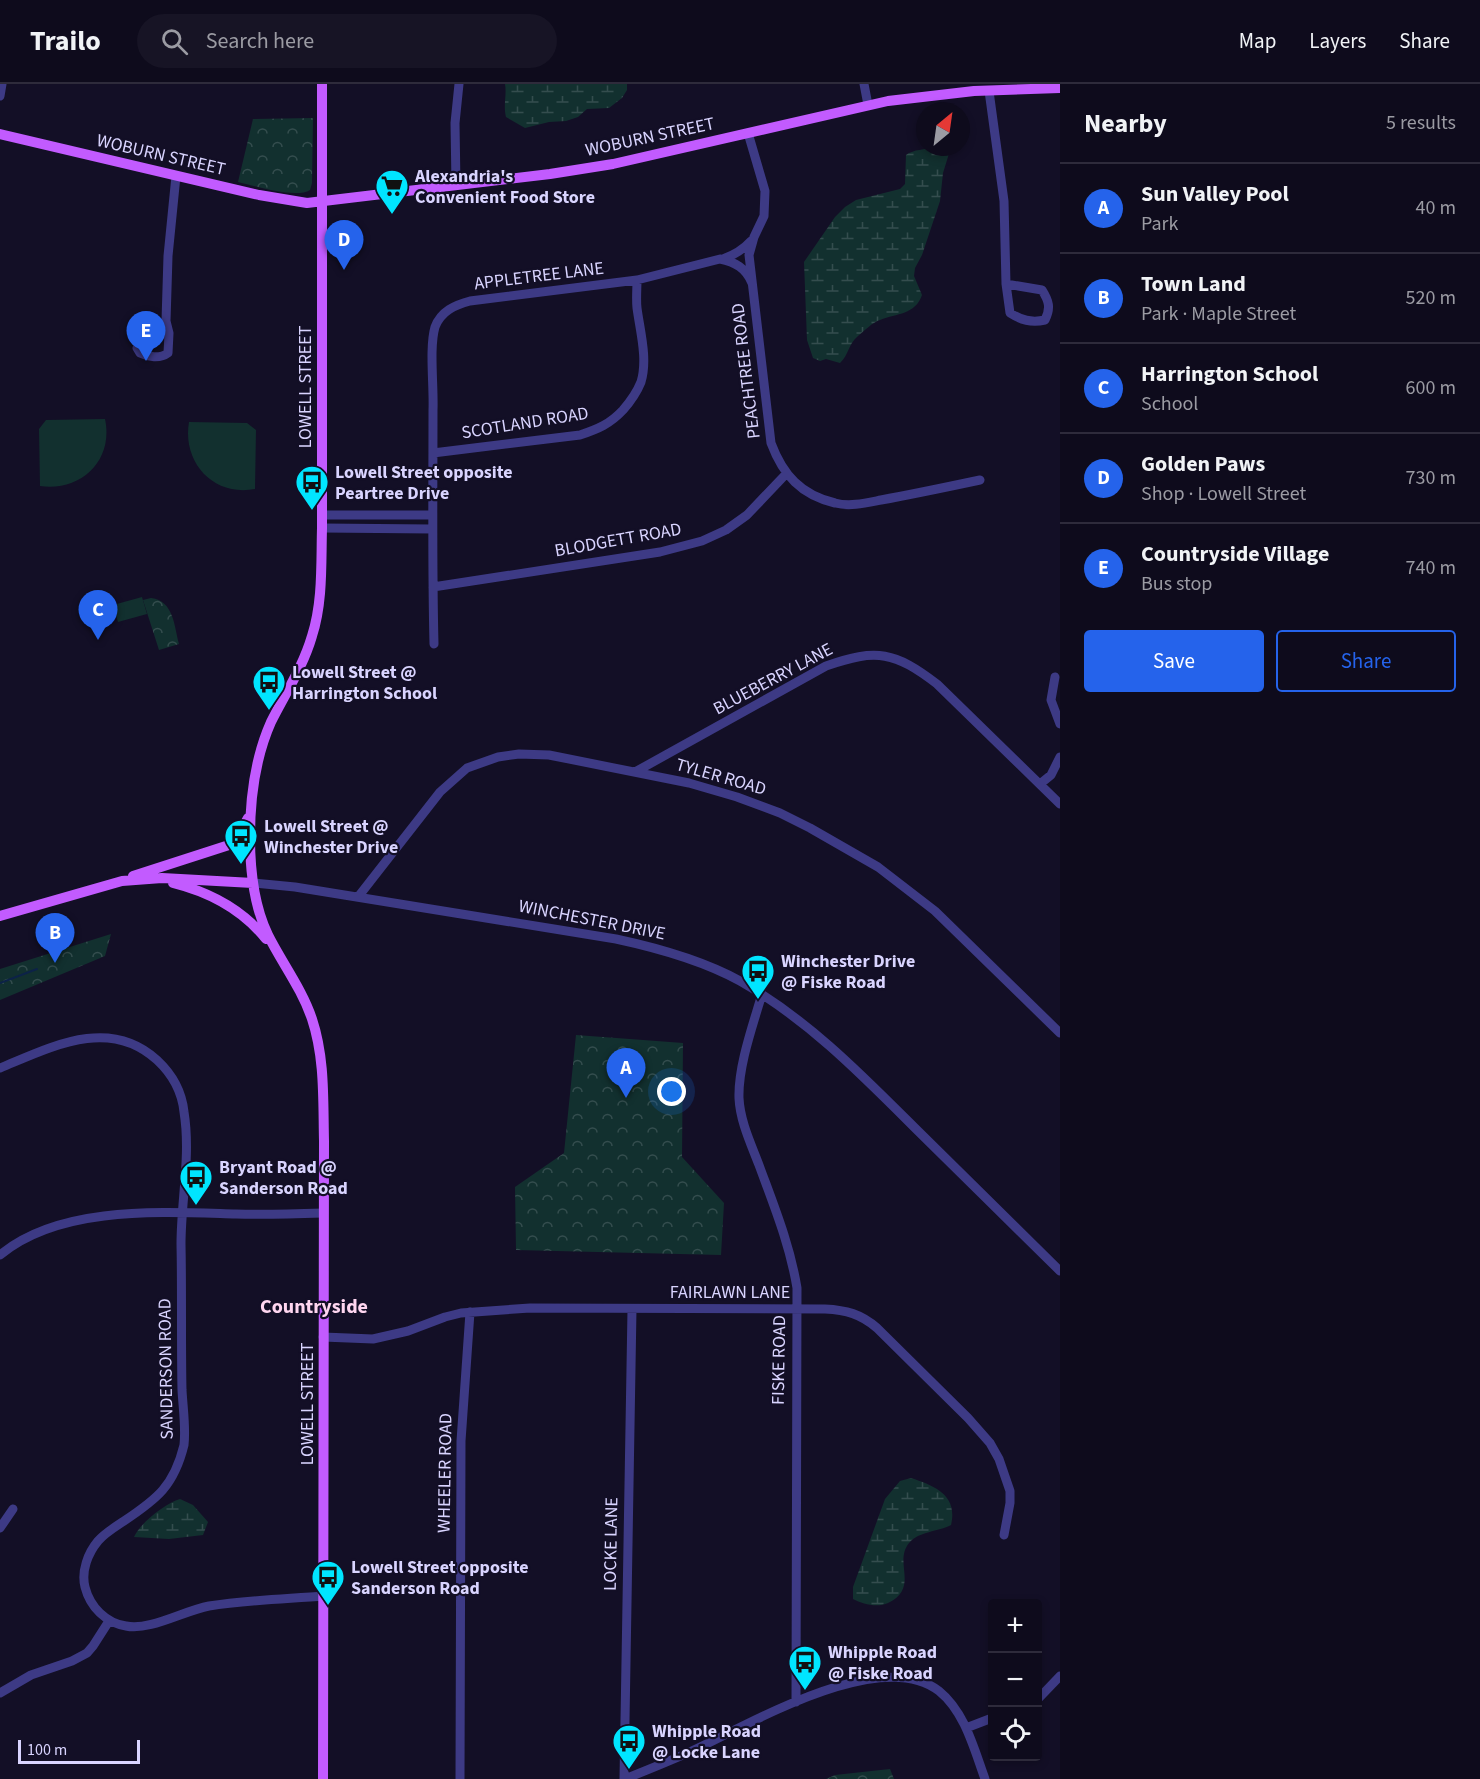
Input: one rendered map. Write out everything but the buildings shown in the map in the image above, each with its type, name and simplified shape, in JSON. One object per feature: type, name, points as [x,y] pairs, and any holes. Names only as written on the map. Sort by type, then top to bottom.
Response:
[{"type":"main road","name":"LOWELL STREET","points":[[322,84],[320,594],[314,631],[303,663],[265,738],[255,772],[250,814],[250,849],[253,883],[266,930],[310,1014],[321,1061],[324,1779]]},
{"type":"main road","name":"WOBURN STREET","points":[[0,134],[292,202],[321,202],[613,164],[868,105],[928,96],[1060,88]]},
{"type":"main road","points":[[0,916],[229,845],[240,832],[250,814]]},
{"type":"main road","points":[[122,880],[143,878],[253,883]]},
{"type":"main road","points":[[143,878],[190,888],[231,906],[261,932],[289,972]]},
{"type":"street","points":[[0,96],[2,84]]},
{"type":"street","points":[[456,185],[455,123],[459,84]]},
{"type":"street","points":[[864,84],[868,105]]},
{"type":"street","points":[[989,91],[1004,201],[1006,284],[1010,313],[1019,319],[1034,322],[1045,320],[1050,310],[1048,299],[1042,290],[1006,284]]},
{"type":"street","name":"PEACHTREE ROAD","points":[[748,133],[765,191],[764,216],[749,255],[752,283],[771,444],[786,474],[799,486],[820,498],[837,504],[869,502],[980,480]]},
{"type":"street","points":[[166,321],[168,255],[176,176]]},
{"type":"street","name":"APPLETREE LANE","points":[[434,644],[433,341],[440,317],[450,308],[470,301],[637,280],[720,260],[746,247],[754,237]]},
{"type":"street","points":[[720,260],[731,261],[740,266],[749,274],[752,283]]},
{"type":"street","name":"SCOTLAND ROAD","points":[[433,453],[580,435],[601,428],[612,421],[630,401],[640,383],[643,371],[637,280]]},
{"type":"street","name":"BLODGETT ROAD","points":[[433,586],[660,552],[702,541],[726,530],[747,515],[786,474]]},
{"type":"street","points":[[322,515],[432,516]]},
{"type":"street","points":[[322,528],[432,529]]},
{"type":"street","name":"BLUEBERRY LANE","points":[[635,772],[826,666],[849,657],[878,654],[916,668],[937,684],[1060,804]]},
{"type":"street","points":[[1055,677],[1051,700],[1060,724]]},
{"type":"street","name":"TYLER ROAD","points":[[358,897],[440,792],[467,768],[498,757],[549,755],[689,783],[737,797],[780,813],[841,845],[896,880],[935,911],[1060,1033]]},
{"type":"street","points":[[1040,784],[1052,775],[1060,757]]},
{"type":"street","name":"WINCHESTER DRIVE","points":[[253,883],[295,887],[562,929],[662,949],[738,980],[807,1026],[857,1070],[1060,1270]]},
{"type":"street","name":"FISKE ROAD","points":[[762,994],[745,1056],[739,1100],[748,1136],[784,1233],[797,1288],[796,1702]]},
{"type":"street","name":"SANDERSON ROAD","points":[[0,1068],[71,1041],[95,1037],[125,1040],[154,1057],[170,1074],[184,1110],[186,1147],[181,1211],[184,1445],[174,1476],[160,1495],[104,1535],[90,1553],[85,1567],[86,1589],[96,1610],[109,1621]]},
{"type":"street","points":[[0,1255],[26,1238],[89,1217],[181,1211],[238,1215],[323,1213]]},
{"type":"street","name":"FAIRLAWN LANE","points":[[323,1337],[373,1339],[408,1331],[445,1317],[470,1312],[564,1308],[839,1310],[863,1317],[877,1328],[977,1427],[995,1452],[1010,1488],[1010,1503],[1004,1535]]},
{"type":"street","name":"LOCKE LANE","points":[[624,1779],[632,1309]]},
{"type":"street","name":"WHEELER ROAD","points":[[460,1779],[461,1441],[470,1312]]},
{"type":"street","points":[[0,1528],[13,1509]]},
{"type":"street","points":[[0,1693],[31,1675],[72,1661],[87,1653],[109,1621],[123,1626],[140,1627],[210,1606],[324,1596]]},
{"type":"street","points":[[1042,1695],[1060,1676]]},
{"type":"street","points":[[624,1779],[696,1749],[824,1690],[857,1681],[880,1678],[912,1680],[930,1686],[942,1694],[956,1710],[966,1728],[985,1779]]},
{"type":"street","points":[[966,1728],[988,1720]]},
{"type":"green space","points":[[505,84],[627,84],[627,90],[622,98],[609,108],[587,109],[578,117],[566,121],[549,122],[525,128],[506,117]]},
{"type":"green space","points":[[313,118],[310,190],[286,192],[238,182],[253,119]]},
{"type":"green space","points":[[916,151],[916,156],[948,156],[943,173],[940,201],[922,255],[915,268],[914,276],[922,295],[919,302],[910,310],[877,321],[869,327],[855,339],[840,363],[813,358],[807,340],[804,262],[835,217],[845,207],[856,200],[900,189],[905,184],[906,155]]},
{"type":"green space","points":[[105,419],[104,448],[99,460],[91,470],[81,479],[68,484],[55,487],[40,486],[39,429],[46,420]]},
{"type":"green space","points":[[189,422],[247,423],[256,430],[255,489],[226,488],[204,474],[190,450]]},
{"type":"green space","points":[[142,597],[147,614],[118,622],[113,605]]},
{"type":"green space","points":[[151,598],[159,600],[169,609],[179,644],[159,650],[143,600]]},
{"type":"green space","points":[[111,934],[105,956],[0,1000],[0,969]]},
{"type":"green space","points":[[576,1035],[683,1043],[682,1157],[724,1203],[721,1255],[516,1250],[515,1187],[564,1153]]},
{"type":"green space","points":[[911,1478],[943,1493],[951,1506],[951,1525],[918,1536],[909,1543],[903,1559],[903,1590],[897,1597],[888,1603],[879,1605],[857,1601],[853,1599],[853,1587],[885,1499],[900,1481]]},
{"type":"green space","points":[[180,1499],[193,1505],[208,1522],[203,1535],[169,1539],[134,1537],[154,1514]]},
{"type":"green space","points":[[890,1769],[894,1779],[826,1779],[835,1775]]},
{"type":"waterway","points":[[0,983],[37,969]]},
{"type":"place","name":"Alexandria's Convenient Food Store","points":[[392,215]]},
{"type":"place","name":"Golden Paws","points":[[344,270]]},
{"type":"place","name":"Countryside Village","points":[[146,361]]},
{"type":"place","name":"Lowell Street opposite Peartree Drive","points":[[312,511]]},
{"type":"place","name":"Harrington School","points":[[98,640]]},
{"type":"place","name":"Lowell Street @ Harrington School","points":[[269,711]]},
{"type":"place","name":"Lowell Street @ Winchester Drive","points":[[241,865]]},
{"type":"place","name":"Town Land","points":[[55,963]]},
{"type":"place","name":"Winchester Drive @ Fiske Road","points":[[758,1000]]},
{"type":"place","name":"Sun Valley Pool","points":[[626,1098]]},
{"type":"place","name":"Bryant Road @ Sanderson Road","points":[[196,1206]]},
{"type":"place","name":"Lowell Street opposite Sanderson Road","points":[[328,1606]]},
{"type":"place","name":"Whipple Road @ Fiske Road","points":[[805,1691]]},
{"type":"place","name":"Whipple Road @ Locke Lane","points":[[629,1770]]},
{"type":"district","name":"Countryside","points":[[314,1307]]}]
